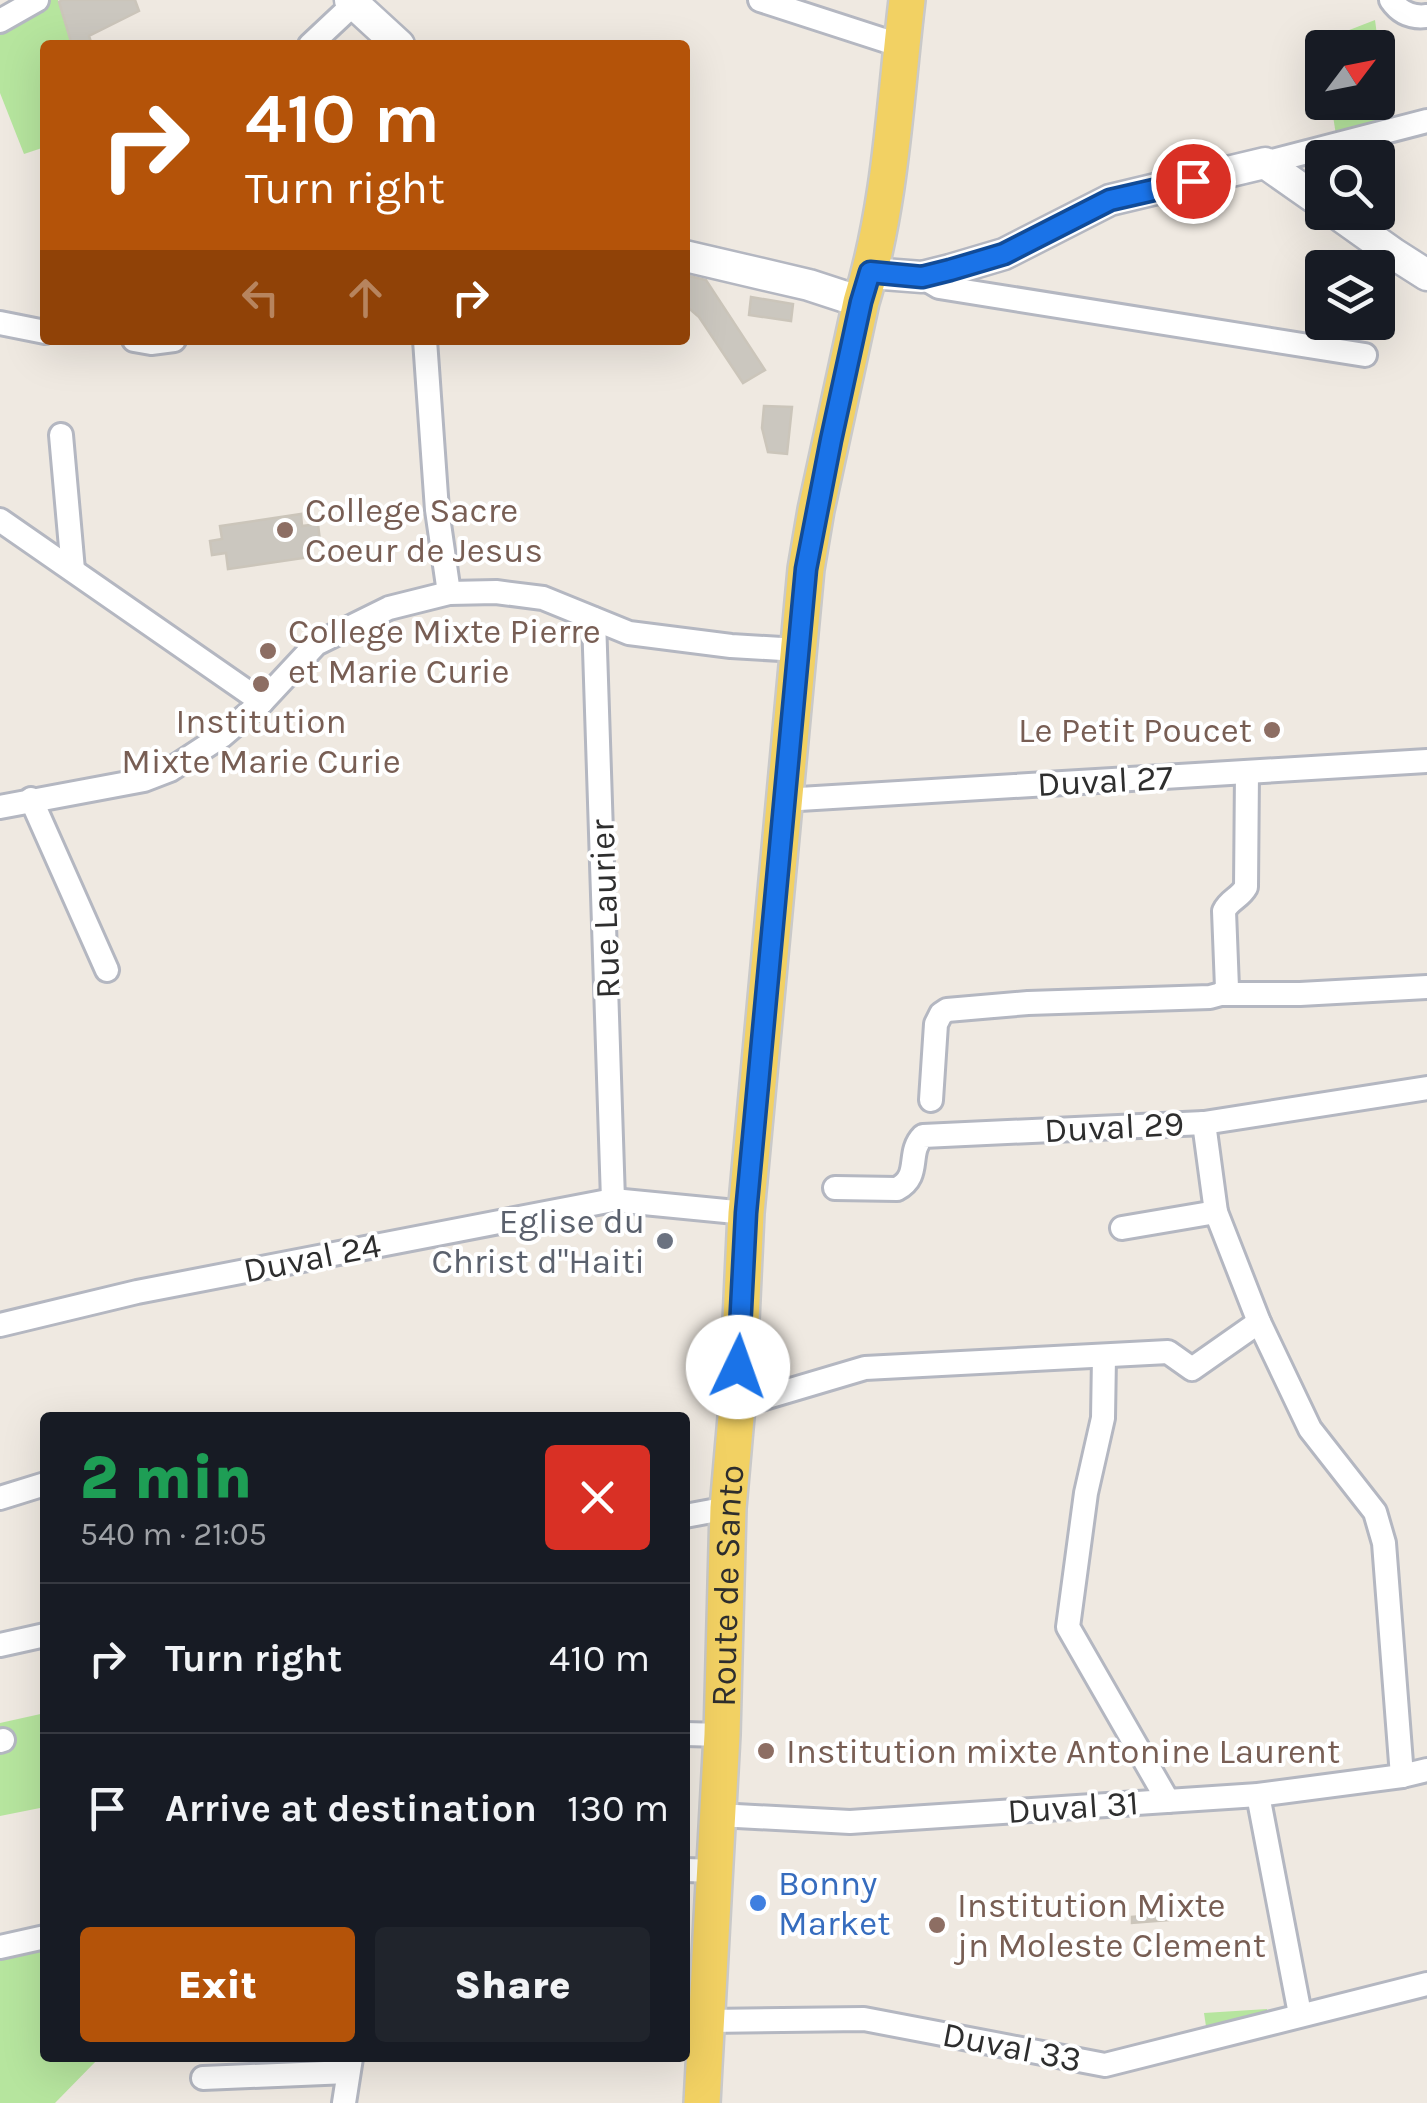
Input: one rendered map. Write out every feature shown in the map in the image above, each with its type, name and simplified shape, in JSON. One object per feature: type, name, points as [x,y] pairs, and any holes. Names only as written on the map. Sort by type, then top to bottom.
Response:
[{"type":"main road","name":"Route de Santo","points":[[702,2103],[708,2021],[700,1871],[718,1815],[728,1508],[746,1213],[783,800],[806,569],[889,168],[906,0]]},
{"type":"street","points":[[0,21],[38,0]]},
{"type":"street","points":[[760,0],[902,46]]},
{"type":"street","points":[[1391,0],[1396,8],[1415,17],[1427,16]]},
{"type":"street","points":[[315,40],[355,1],[394,40]]},
{"type":"street","points":[[690,257],[810,285],[866,287],[922,277],[1004,254],[1110,200],[1427,121]]},
{"type":"street","points":[[1265,163],[1305,192]]},
{"type":"street","points":[[1360,230],[1427,275]]},
{"type":"street","points":[[922,277],[940,287],[1365,355]]},
{"type":"street","points":[[0,323],[40,331]]},
{"type":"street","points":[[425,345],[437,510],[448,593]]},
{"type":"street","points":[[62,435],[73,570]]},
{"type":"street","points":[[0,520],[262,702]]},
{"type":"street","points":[[0,807],[144,780],[170,770],[222,736],[262,702],[316,644],[389,608],[448,593],[496,592],[543,598],[629,633],[798,650]]},
{"type":"street","name":"Rue Laurier","points":[[594,619],[613,1200]]},
{"type":"street","name":"Duval 27","points":[[783,800],[1427,761]]},
{"type":"street","points":[[1221,994],[1227,988],[1224,911],[1246,887],[1247,772]]},
{"type":"street","points":[[31,800],[108,970]]},
{"type":"street","points":[[931,1100],[936,1024],[947,1010],[1028,1003],[1427,987]]},
{"type":"street","name":"Duval 29","points":[[836,1188],[905,1185],[910,1178],[916,1144],[923,1136],[1204,1122],[1427,1088]]},
{"type":"street","points":[[1204,1122],[1216,1212],[1259,1322],[1310,1429],[1375,1512],[1384,1543],[1402,1776]]},
{"type":"street","name":"Duval 24","points":[[0,1325],[138,1292],[613,1200],[746,1213]]},
{"type":"street","points":[[1122,1228],[1216,1212]]},
{"type":"street","points":[[736,1406],[864,1368],[1168,1352],[1192,1369],[1259,1322]]},
{"type":"street","points":[[1104,1357],[1103,1418],[1086,1493],[1068,1627],[1168,1801]]},
{"type":"street","points":[[0,1498],[40,1486]]},
{"type":"street","points":[[690,1515],[728,1508]]},
{"type":"street","points":[[0,1645],[40,1636]]},
{"type":"street","points":[[690,1734],[722,1735]]},
{"type":"street","name":"Duval 31","points":[[718,1815],[850,1822],[1258,1795],[1427,1770]]},
{"type":"street","points":[[1258,1795],[1300,2014]]},
{"type":"street","points":[[0,1947],[40,1938]]},
{"type":"street","points":[[1423,1985],[1427,2010]]},
{"type":"street","name":"Duval 33","points":[[708,2021],[864,2020],[1105,2065],[1423,1985]]},
{"type":"street","points":[[202,2078],[350,2065],[344,2103]]},
{"type":"green space","points":[[40,0],[58,0],[70,40],[40,40],[40,149],[24,154],[0,93],[0,21]]},
{"type":"green space","points":[[1375,20],[1376,30],[1349,30]]},
{"type":"green space","points":[[1334,120],[1379,120],[1336,135]]},
{"type":"green space","points":[[40,1714],[40,1808],[0,1816],[0,1723]]},
{"type":"green space","points":[[40,1945],[40,2062],[95,2062],[55,2103],[0,2103],[0,1952]]},
{"type":"green space","points":[[1267,2009],[1267,2020],[1207,2033],[1204,2013]]},
{"type":"building","points":[[135,0],[139,11],[89,36],[90,40],[70,40],[59,2]]},
{"type":"building","points":[[690,276],[706,280],[765,370],[743,383],[690,309]]},
{"type":"building","points":[[751,297],[793,304],[791,321],[749,315]]},
{"type":"building","points":[[764,406],[792,407],[787,454],[768,452],[762,428]]},
{"type":"building","points":[[301,514],[302,526],[318,524],[320,541],[307,543],[310,557],[228,569],[226,553],[212,555],[210,541],[222,539],[220,526]]},
{"type":"building","points":[[1168,1914],[1168,1920],[1132,1923],[1132,1917]]},
{"type":"place","name":"College Sacre Coeur de Jesus","points":[[285,530]]},
{"type":"place","name":"College Mixte Pierre et Marie Curie","points":[[268,651]]},
{"type":"place","name":"Institution Mixte Marie Curie","points":[[261,684]]},
{"type":"place","name":"Le Petit Poucet","points":[[1272,730]]},
{"type":"place","name":"Eglise du Christ d\"Haiti","points":[[665,1241]]},
{"type":"place","name":"Institution mixte Antonine Laurent","points":[[766,1751]]},
{"type":"place","name":"Bonny Market","points":[[758,1903]]},
{"type":"place","name":"Institution Mixte jn Moleste Clement","points":[[937,1925]]},
{"type":"route","points":[[738,1367],[746,1213],[806,569],[870,272],[922,277],[950,270],[1004,254],[1110,200],[1193,181]]}]
